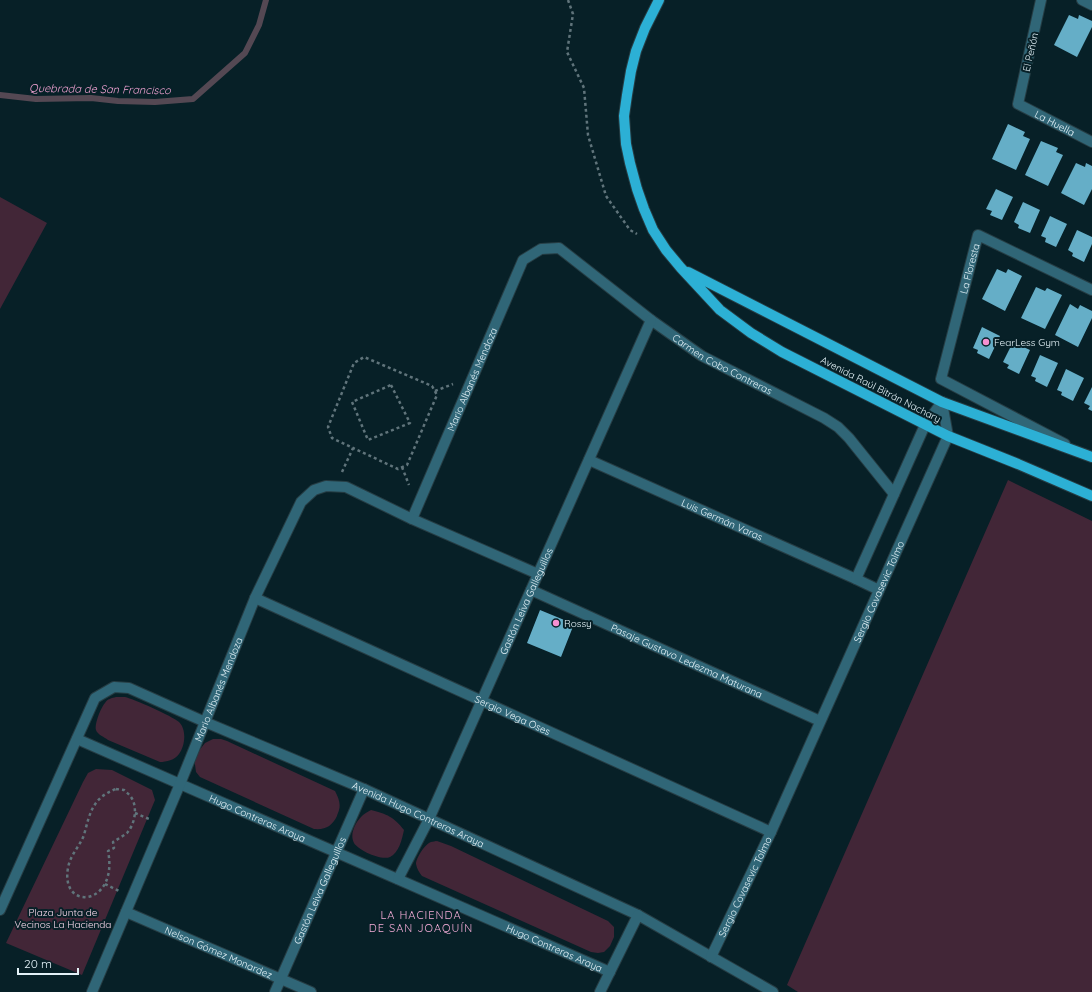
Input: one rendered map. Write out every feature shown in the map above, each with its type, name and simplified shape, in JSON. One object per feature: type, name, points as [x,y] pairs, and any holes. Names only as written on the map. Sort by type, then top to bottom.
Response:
[{"type":"main road","name":"Avenida Raúl Bitrán Nachary","points":[[659,0],[645,28],[636,51],[624,116],[630,163],[644,210],[653,230],[666,250],[681,268],[720,310],[751,333],[782,352],[948,436],[1092,496]]},
{"type":"main road","name":"Avenida Raúl Bitrán Nachary","points":[[681,268],[942,402],[1090,456]]},
{"type":"street","name":"El Peñón","points":[[1018,104],[1041,0]]},
{"type":"street","points":[[1082,0],[1092,5]]},
{"type":"street","name":"La Huella","points":[[1018,104],[1092,142]]},
{"type":"street","name":"La Floresta","points":[[1090,456],[941,379],[978,235],[1092,290]]},
{"type":"street","name":"Carmen Cobo Contreras","points":[[541,249],[559,248],[651,320],[702,356],[838,426],[894,494]]},
{"type":"street","name":"Mario Albanés Mendoza","points":[[412,519],[523,260],[541,249]]},
{"type":"street","name":"Gastón Leiva Galleguillos","points":[[398,880],[429,819],[651,320]]},
{"type":"street","points":[[856,579],[925,425],[942,402]]},
{"type":"street","points":[[942,402],[948,436]]},
{"type":"street","name":"Sergio Covasevic Tolmo","points":[[711,957],[771,832],[948,436]]},
{"type":"street","name":"Luis Germán Varas","points":[[589,460],[879,590]]},
{"type":"street","name":"Mario Albanés Mendoza","points":[[92,992],[180,784],[255,598],[301,502],[314,490],[326,486],[346,487],[412,519],[538,574]]},
{"type":"street","name":"Pasaje Gustavo Ledezma Maturana","points":[[531,590],[820,721]]},
{"type":"street","name":"Sergio Vega Oses","points":[[255,598],[771,832]]},
{"type":"street","name":"Avenida Hugo Contreras Araya","points":[[77,738],[95,698],[114,687],[129,688],[205,722],[364,789],[638,915],[773,992]]},
{"type":"street","points":[[0,910],[77,738]]},
{"type":"street","name":"Hugo Contreras Araya","points":[[77,738],[610,972]]},
{"type":"street","name":"Gastón Leiva Galleguillos","points":[[275,992],[364,789]]},
{"type":"street","name":"Nelson Gómez Monardez","points":[[126,912],[311,992]]},
{"type":"street","points":[[600,992],[638,915]]},
{"type":"path","points":[[568,0],[573,14],[567,52],[584,88],[588,135],[606,196],[630,230],[642,237]]},
{"type":"path","points":[[364,356],[432,386],[437,395],[407,465],[398,469],[353,448],[332,438],[328,427],[354,363],[364,356]]},
{"type":"path","points":[[391,385],[410,423],[368,440],[352,402],[391,385]]},
{"type":"path","points":[[336,487],[353,448]]},
{"type":"path","points":[[116,790],[124,790],[131,797],[135,813],[133,822],[128,832],[114,842],[114,848],[108,851],[110,861],[109,876],[102,888],[94,896],[81,898],[73,893],[68,882],[68,868],[72,856],[83,838],[89,815],[95,804],[106,793],[116,790]]},
{"type":"green space","points":[[0,197],[47,223],[0,309]]},
{"type":"green space","points":[[1008,480],[1092,521],[1092,992],[798,992],[787,985]]},
{"type":"green space","points":[[125,697],[136,701],[175,719],[182,725],[184,734],[183,747],[175,758],[165,762],[160,762],[108,740],[98,733],[96,730],[96,724],[103,705],[110,699]]},
{"type":"green space","points":[[213,739],[227,741],[335,791],[340,805],[337,816],[331,825],[322,829],[314,829],[200,777],[196,772],[194,757],[205,743]]},
{"type":"green space","name":"Plaza Junta de Vecinos La Hacienda","points":[[96,769],[112,770],[152,790],[155,800],[82,975],[6,943],[83,782],[88,773]]},
{"type":"green space","points":[[371,810],[390,817],[404,830],[398,849],[390,857],[386,858],[370,854],[360,849],[354,843],[352,836],[356,824],[363,815]]},
{"type":"green space","points":[[437,841],[451,846],[608,921],[614,927],[614,937],[610,946],[604,952],[591,952],[422,876],[416,866],[418,858],[426,845]]},
{"type":"building","points":[[1069,15],[1078,19],[1079,15],[1092,21],[1092,27],[1077,57],[1054,45]]},
{"type":"building","points":[[1008,124],[1025,132],[1023,136],[1030,139],[1016,170],[992,159]]},
{"type":"building","points":[[1041,141],[1058,148],[1056,152],[1063,155],[1048,186],[1025,175]]},
{"type":"building","points":[[1076,163],[1085,167],[1086,163],[1092,166],[1092,189],[1084,205],[1061,193]]},
{"type":"building","points":[[996,189],[1013,197],[1002,220],[990,215],[992,211],[986,209]]},
{"type":"building","points":[[1023,202],[1040,210],[1030,233],[1018,228],[1019,225],[1014,222]]},
{"type":"building","points":[[1050,216],[1067,224],[1056,247],[1045,242],[1046,238],[1041,236]]},
{"type":"building","points":[[1077,230],[1092,237],[1092,244],[1084,262],[1072,256],[1073,253],[1068,250]]},
{"type":"building","points":[[997,269],[1006,273],[1008,269],[1022,276],[1005,311],[982,299]]},
{"type":"building","points":[[1036,287],[1045,291],[1047,288],[1062,295],[1045,329],[1021,318]]},
{"type":"building","points":[[1070,304],[1078,309],[1080,305],[1092,311],[1092,318],[1078,347],[1055,335]]},
{"type":"building","name":"FearLess Gym","points":[[982,327],[1000,336],[989,359],[977,353],[978,350],[973,348]]},
{"type":"building","points":[[1013,342],[1030,350],[1019,374],[1007,368],[1009,365],[1003,362]]},
{"type":"building","points":[[1040,355],[1058,363],[1047,387],[1035,381],[1036,378],[1031,376]]},
{"type":"building","points":[[1066,369],[1084,378],[1073,401],[1061,395],[1062,392],[1057,390]]},
{"type":"building","points":[[1092,387],[1092,411],[1088,409],[1090,406],[1084,403]]},
{"type":"building","points":[[540,610],[574,624],[561,657],[527,643]]},
{"type":"waterway","name":"Quebrada de San Francisco","points":[[0,95],[36,99],[91,98],[118,101],[155,102],[193,99],[245,53],[259,25],[266,0]]},
{"type":"place","name":"FearLess Gym","points":[[986,342]]},
{"type":"place","name":"Rossy","points":[[556,623]]},
{"type":"district","name":"LA HACIENDA DE SAN JOAQUÍN","points":[[421,921]]}]
